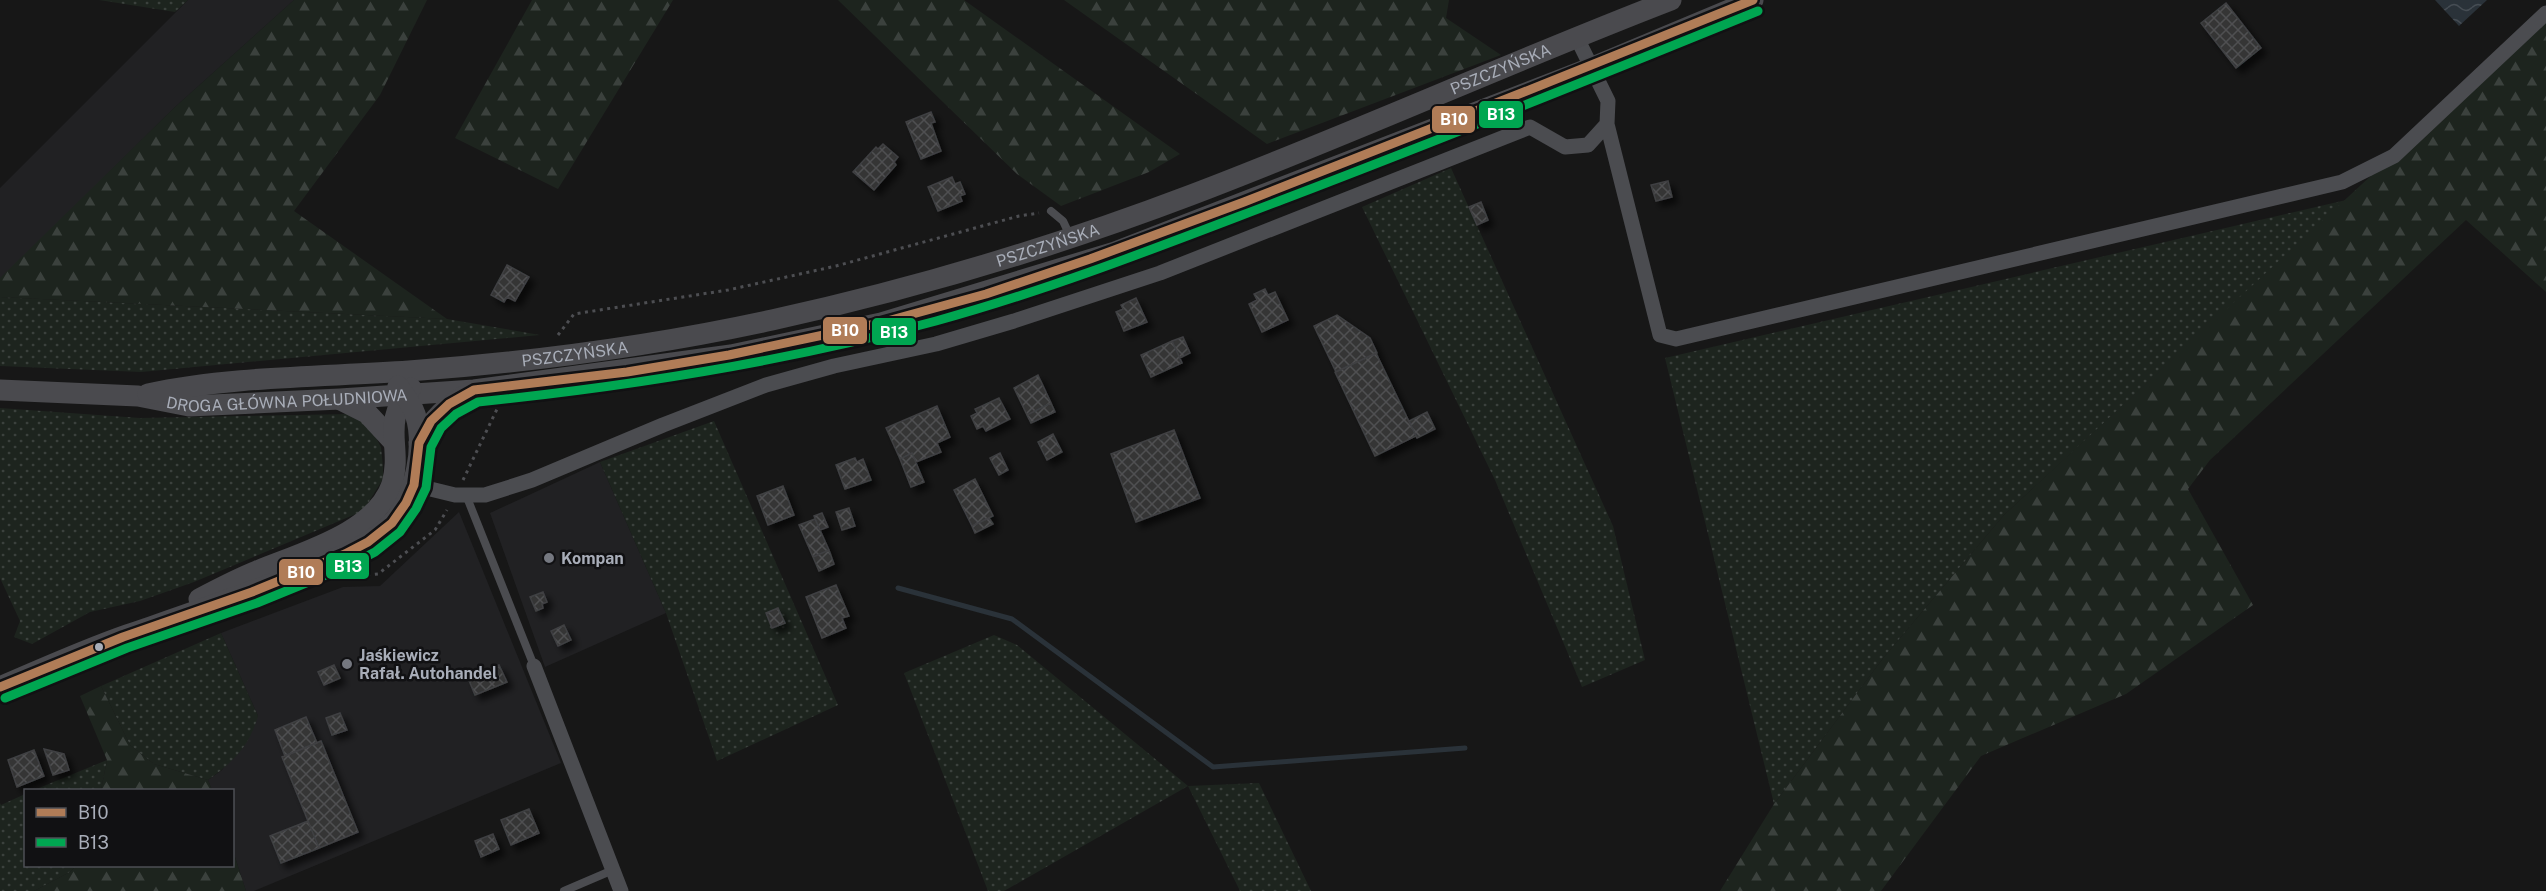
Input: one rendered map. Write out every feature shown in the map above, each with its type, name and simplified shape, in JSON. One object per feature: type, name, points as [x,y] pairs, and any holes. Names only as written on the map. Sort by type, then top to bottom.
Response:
[{"type":"main road","name":"PSZCZYŃSKA","points":[[123,637],[239,579],[353,529],[374,513],[389,492],[394,474],[395,456],[392,440],[394,414],[405,395],[427,370],[556,357],[658,342],[768,321],[893,292],[1071,238],[1279,161],[1576,36],[1671,0]]},
{"type":"main road","name":"PSZCZYŃSKA","points":[[405,395],[513,386],[731,355],[914,314],[1115,252],[1593,67],[1753,0]]},
{"type":"main road","name":"DROGA GŁÓWNA POŁUDNIOWA","points":[[138,396],[189,385],[427,370]]},
{"type":"main road","name":"DROGA GŁÓWNA POŁUDNIOWA","points":[[384,373],[405,395]]},
{"type":"main road","name":"DROGA GŁÓWNA POŁUDNIOWA","points":[[0,390],[138,396],[189,406],[405,395]]},
{"type":"main road","name":"PSZCZYŃSKA","points":[[419,443],[431,421],[449,404],[474,390]]},
{"type":"main road","name":"PSZCZYŃSKA","points":[[0,687],[123,637],[252,592],[345,554],[368,542],[392,524],[406,503],[414,485],[419,443],[414,410],[405,395]]},
{"type":"main road","points":[[340,399],[367,413],[392,440]]},
{"type":"street","points":[[1576,36],[1608,101],[1607,124],[1660,335],[1676,339],[2342,182],[2394,156],[2546,13]]},
{"type":"street","points":[[414,485],[455,495],[485,495],[532,480],[766,385],[834,366],[947,341],[1161,273],[1530,127],[1566,147],[1588,145],[1607,124]]},
{"type":"street","points":[[534,666],[621,891]]},
{"type":"lane","points":[[1051,211],[1063,220],[1071,238]]},
{"type":"lane","points":[[466,495],[534,666]]},
{"type":"lane","points":[[564,891],[613,870]]},
{"type":"path","points":[[552,343],[574,314],[728,290],[836,266],[1019,216],[1051,211]]},
{"type":"shaded area","points":[[188,0],[294,0],[174,108],[0,280],[0,188]]},
{"type":"shaded area","points":[[600,462],[666,613],[545,667],[490,513]]},
{"type":"shaded area","points":[[459,512],[561,763],[254,891],[246,891],[234,854],[234,789],[212,789],[208,780],[222,770],[258,716],[221,633],[343,587],[380,586]]},
{"type":"green space","points":[[99,0],[188,0],[175,12]]},
{"type":"green space","points":[[294,0],[427,0],[380,95],[294,211],[447,319],[0,297],[0,278],[174,108]]},
{"type":"green space","points":[[532,0],[673,0],[558,189],[455,138]]},
{"type":"green space","points":[[838,0],[964,0],[1180,154],[1149,172],[1061,206],[1017,174]]},
{"type":"green space","points":[[1064,0],[1449,0],[1446,18],[1501,55],[1267,144]]},
{"type":"green space","points":[[2546,14],[2546,292],[2466,220],[2210,460],[2188,489],[2253,605],[2126,694],[1981,756],[1881,891],[1720,891],[1774,804],[1884,657],[2004,515]]},
{"type":"green space","points":[[1451,168],[1613,526],[1645,660],[1582,687],[1495,480],[1362,207]]},
{"type":"green space","points":[[2346,200],[2004,515],[1884,657],[1774,804],[1665,358]]},
{"type":"green space","points":[[0,297],[447,319],[540,335],[141,372],[0,366]]},
{"type":"green space","points":[[0,408],[140,418],[352,414],[369,425],[381,447],[383,479],[363,511],[194,582],[140,601],[90,612],[32,644],[14,637],[20,621],[0,578]]},
{"type":"green space","points":[[714,421],[838,705],[717,761],[666,613],[600,462]]},
{"type":"green space","points":[[221,633],[258,716],[245,745],[226,766],[208,780],[154,764],[130,745],[101,686]]},
{"type":"green space","points":[[994,635],[1017,645],[1188,786],[1004,891],[988,891],[904,673]]},
{"type":"green space","points":[[101,686],[130,745],[154,764],[208,780],[212,789],[101,789],[107,760],[80,696]]},
{"type":"green space","points":[[107,760],[101,789],[36,789]]},
{"type":"green space","points":[[1259,783],[1311,891],[1240,891],[1188,786]]},
{"type":"green space","points":[[24,794],[24,867],[75,867],[34,891],[0,891],[0,803],[1,805]]},
{"type":"green space","points":[[234,854],[246,891],[34,891],[75,867],[234,867]]},
{"type":"water","points":[[2435,0],[2487,0],[2459,26]]},
{"type":"building","points":[[2226,3],[2261,48],[2236,68],[2201,23]]},
{"type":"building","points":[[931,112],[935,122],[931,123],[941,151],[921,159],[906,122]]},
{"type":"building","points":[[883,144],[898,157],[894,162],[896,165],[874,190],[853,172],[876,147],[878,149]]},
{"type":"building","points":[[952,177],[955,184],[960,182],[965,194],[960,196],[962,201],[938,211],[928,187]]},
{"type":"building","points":[[1668,181],[1672,197],[1656,201],[1651,185]]},
{"type":"building","points":[[1481,202],[1488,220],[1477,225],[1469,207]]},
{"type":"building","points":[[507,265],[529,277],[515,301],[507,297],[504,302],[491,295]]},
{"type":"building","points":[[1265,289],[1268,295],[1275,292],[1288,320],[1262,332],[1249,304],[1257,300],[1254,294]]},
{"type":"building","points":[[1136,298],[1147,322],[1124,331],[1116,312],[1123,309],[1121,305]]},
{"type":"building","points":[[1337,315],[1370,338],[1377,353],[1336,372],[1314,326]]},
{"type":"building","points":[[1183,337],[1190,353],[1180,358],[1172,341]]},
{"type":"building","points":[[1172,341],[1182,363],[1151,377],[1141,355]]},
{"type":"building","points":[[1376,353],[1416,436],[1375,456],[1335,372]]},
{"type":"building","points":[[1038,375],[1051,403],[1027,415],[1014,388]]},
{"type":"building","points":[[999,398],[1010,419],[986,431],[983,426],[977,429],[971,416],[977,413],[975,409]]},
{"type":"building","points":[[1051,403],[1055,412],[1031,423],[1027,415]]},
{"type":"building","points":[[937,406],[950,437],[937,443],[941,452],[916,462],[912,453],[900,459],[886,428]]},
{"type":"building","points":[[1427,412],[1435,429],[1417,438],[1409,421]]},
{"type":"building","points":[[1174,430],[1200,498],[1136,522],[1111,454]]},
{"type":"building","points":[[1053,434],[1062,452],[1047,460],[1038,442]]},
{"type":"building","points":[[912,453],[924,482],[911,487],[900,459]]},
{"type":"building","points":[[1000,453],[1008,470],[999,475],[990,458]]},
{"type":"building","points":[[855,458],[857,462],[863,459],[871,480],[845,489],[836,465]]},
{"type":"building","points":[[975,479],[993,516],[972,526],[954,490]]},
{"type":"building","points":[[783,486],[794,515],[768,525],[757,496]]},
{"type":"building","points":[[849,508],[855,526],[842,530],[836,512]]},
{"type":"building","points":[[822,513],[828,527],[820,530],[814,516]]},
{"type":"building","points":[[989,518],[993,524],[975,533],[972,526]]},
{"type":"building","points":[[815,519],[829,550],[813,557],[799,525]]},
{"type":"building","points":[[829,550],[834,564],[819,571],[813,557]]},
{"type":"building","points":[[836,585],[849,616],[842,618],[846,628],[822,638],[806,597]]},
{"type":"building","points":[[543,592],[547,602],[542,604],[543,608],[536,611],[530,597]]},
{"type":"building","points":[[778,608],[785,623],[772,628],[766,613]]},
{"type":"building","points":[[564,625],[571,640],[558,646],[551,631]]},
{"type":"building","points":[[334,665],[340,678],[324,685],[318,672]]},
{"type":"building","points":[[499,665],[507,682],[475,695],[468,678]]},
{"type":"building","points":[[340,713],[347,730],[332,735],[326,718]]},
{"type":"building","points":[[306,717],[317,743],[285,756],[275,730]]},
{"type":"building","points":[[321,741],[358,832],[319,848],[282,757]]},
{"type":"building","points":[[44,749],[64,754],[69,770],[53,775]]},
{"type":"building","points":[[34,750],[44,776],[17,787],[8,760]]},
{"type":"building","points":[[529,809],[539,833],[511,845],[501,820]]},
{"type":"building","points":[[308,821],[319,848],[281,863],[270,836]]},
{"type":"building","points":[[493,834],[499,849],[481,857],[475,841]]},
{"type":"waterway","points":[[898,588],[1012,619],[1213,767],[1465,748]]},
{"type":"transit line","name":"B10","points":[[0,687],[123,637],[252,592],[345,554],[368,542],[392,523],[406,503],[414,485],[419,443],[431,421],[449,404],[474,390],[627,372],[729,355],[880,323],[986,294],[1090,259],[1244,202],[1753,0]]},
{"type":"transit line","name":"B13","points":[[5,698],[127,648],[257,603],[350,565],[375,552],[400,532],[416,509],[426,488],[431,447],[441,428],[456,414],[478,402],[708,371],[880,336],[981,308],[1113,264],[1287,198],[1758,11]]},
{"type":"place","name":"Kompan","points":[[549,558]]},
{"type":"place","name":"Jaśkiewicz Rafał. Autohandel","points":[[347,664]]}]
